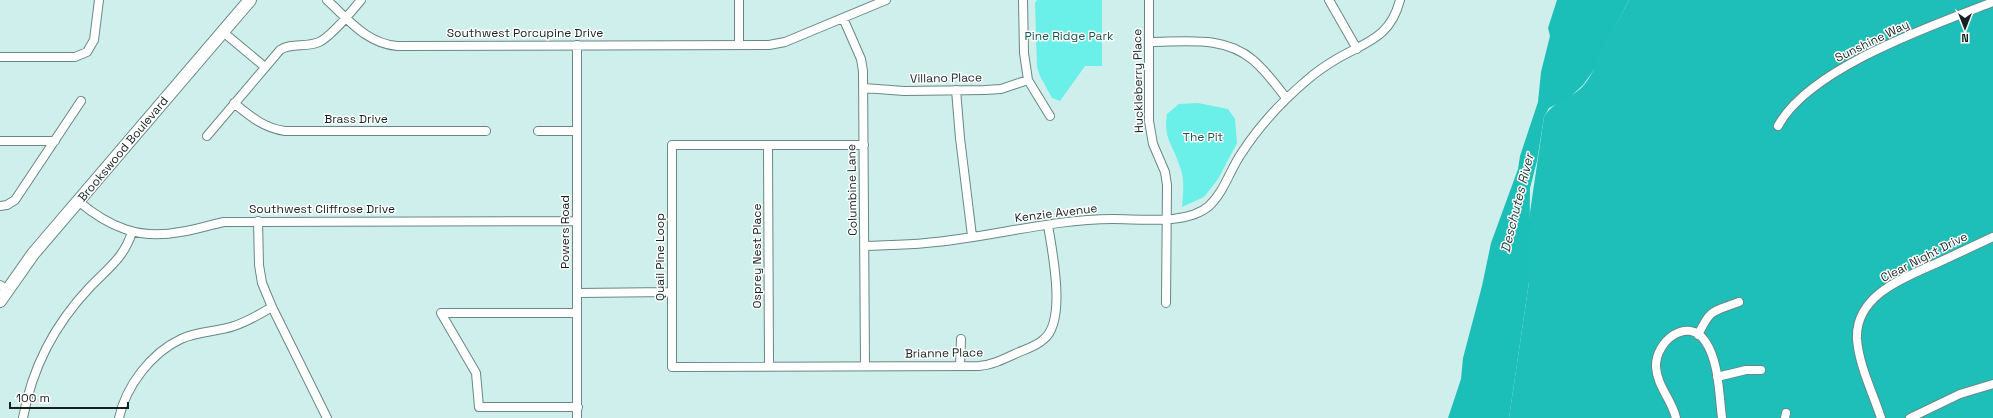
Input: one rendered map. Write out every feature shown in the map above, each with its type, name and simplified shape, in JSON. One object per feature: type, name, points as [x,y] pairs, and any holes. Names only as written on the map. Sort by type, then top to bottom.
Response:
[{"type":"main road","name":"Brookswood Boulevard","points":[[0,301],[4,287],[250,0]]},
{"type":"street","points":[[0,57],[75,57],[87,52],[94,40],[99,0]]},
{"type":"street","name":"Southwest Porcupine Drive","points":[[327,0],[368,37],[385,45],[770,45],[785,42],[886,0]]},
{"type":"street","points":[[207,136],[265,67],[283,48],[314,44],[324,39],[361,0]]},
{"type":"street","points":[[738,0],[739,45]]},
{"type":"street","points":[[1023,0],[1024,53],[1028,80],[1050,116]]},
{"type":"street","name":"Huckleberry Place","points":[[1149,0],[1149,121],[1153,144],[1165,172],[1167,219],[1166,303]]},
{"type":"street","points":[[1329,0],[1357,49]]},
{"type":"street","name":"Kenzie Avenue","points":[[865,246],[927,243],[1088,219],[1167,219],[1191,216],[1210,206],[1259,128],[1286,98],[1312,75],[1370,42],[1387,29],[1393,20],[1400,0]]},
{"type":"street","name":"Sunshine Way","points":[[1778,126],[1784,116],[1796,104],[1845,67],[1885,46],[1993,2]]},
{"type":"street","name":"Columbine Lane","points":[[843,18],[860,59],[864,88],[865,366]]},
{"type":"street","points":[[223,32],[265,67]]},
{"type":"street","points":[[1149,42],[1211,42],[1227,45],[1242,52],[1254,61],[1286,98]]},
{"type":"street","name":"Powers Road","points":[[577,45],[577,418]]},
{"type":"street","name":"Villano Place","points":[[864,88],[904,90],[1001,89],[1028,80]]},
{"type":"street","points":[[956,90],[959,132],[972,236]]},
{"type":"street","points":[[0,206],[7,206],[15,200],[81,101]]},
{"type":"street","name":"Brass Drive","points":[[234,103],[255,120],[266,126],[285,131],[486,131]]},
{"type":"street","points":[[538,132],[577,131]]},
{"type":"street","points":[[0,140],[55,141]]},
{"type":"street","name":"Quail Pine Loop","points":[[864,145],[672,145],[672,367],[865,366]]},
{"type":"street","name":"Osprey Nest Place","points":[[768,145],[769,366]]},
{"type":"street","name":"Southwest Cliffrose Drive","points":[[78,201],[104,221],[132,232],[149,234],[165,234],[224,222],[577,221]]},
{"type":"street","points":[[258,221],[260,271],[262,283],[272,307],[327,418]]},
{"type":"street","name":"Brianne Place","points":[[865,366],[979,366],[992,364],[1033,346],[1044,339],[1050,332],[1055,312],[1055,280],[1048,225]]},
{"type":"street","points":[[23,418],[33,379],[49,341],[81,298],[117,261],[127,246],[132,232]]},
{"type":"street","name":"Clear Night Drive","points":[[1881,418],[1857,339],[1858,325],[1865,310],[1887,287],[1993,237]]},
{"type":"street","points":[[577,293],[672,292]]},
{"type":"street","points":[[1698,335],[1705,318],[1711,312],[1739,302]]},
{"type":"street","points":[[119,418],[127,396],[134,383],[154,357],[166,348],[181,339],[197,333],[236,325],[272,307]]},
{"type":"street","points":[[577,313],[441,313],[453,337],[476,373],[479,407],[578,407]]},
{"type":"street","points":[[1676,418],[1658,380],[1656,360],[1660,349],[1670,337],[1680,332],[1688,332],[1698,335],[1704,339],[1708,346],[1717,377],[1722,418]]},
{"type":"street","points":[[960,339],[960,366]]},
{"type":"street","points":[[1717,377],[1740,371],[1761,370]]},
{"type":"street","points":[[1910,418],[1960,394],[1993,384]]},
{"type":"green space","name":"Pine Ridge Park","points":[[1037,0],[1102,0],[1102,66],[1085,66],[1060,101],[1052,98],[1040,76],[1037,67],[1035,3]]},
{"type":"green space","name":"The Pit","points":[[1198,103],[1228,109],[1235,119],[1237,143],[1218,179],[1204,197],[1182,207],[1183,176],[1166,130],[1167,114],[1179,104]]},
{"type":"shaded area","points":[[1629,0],[1993,0],[1993,418],[1509,418],[1529,282],[1529,219],[1544,117],[1552,107],[1574,94],[1588,80]]},
{"type":"water","name":"Deschutes River","points":[[1557,0],[1629,0],[1596,67],[1583,85],[1569,98],[1549,108],[1544,117],[1537,161],[1530,188],[1529,282],[1509,418],[1448,418],[1461,379],[1463,358],[1482,286],[1491,243],[1518,169],[1520,156],[1538,102],[1541,72],[1550,36],[1548,28]]}]
